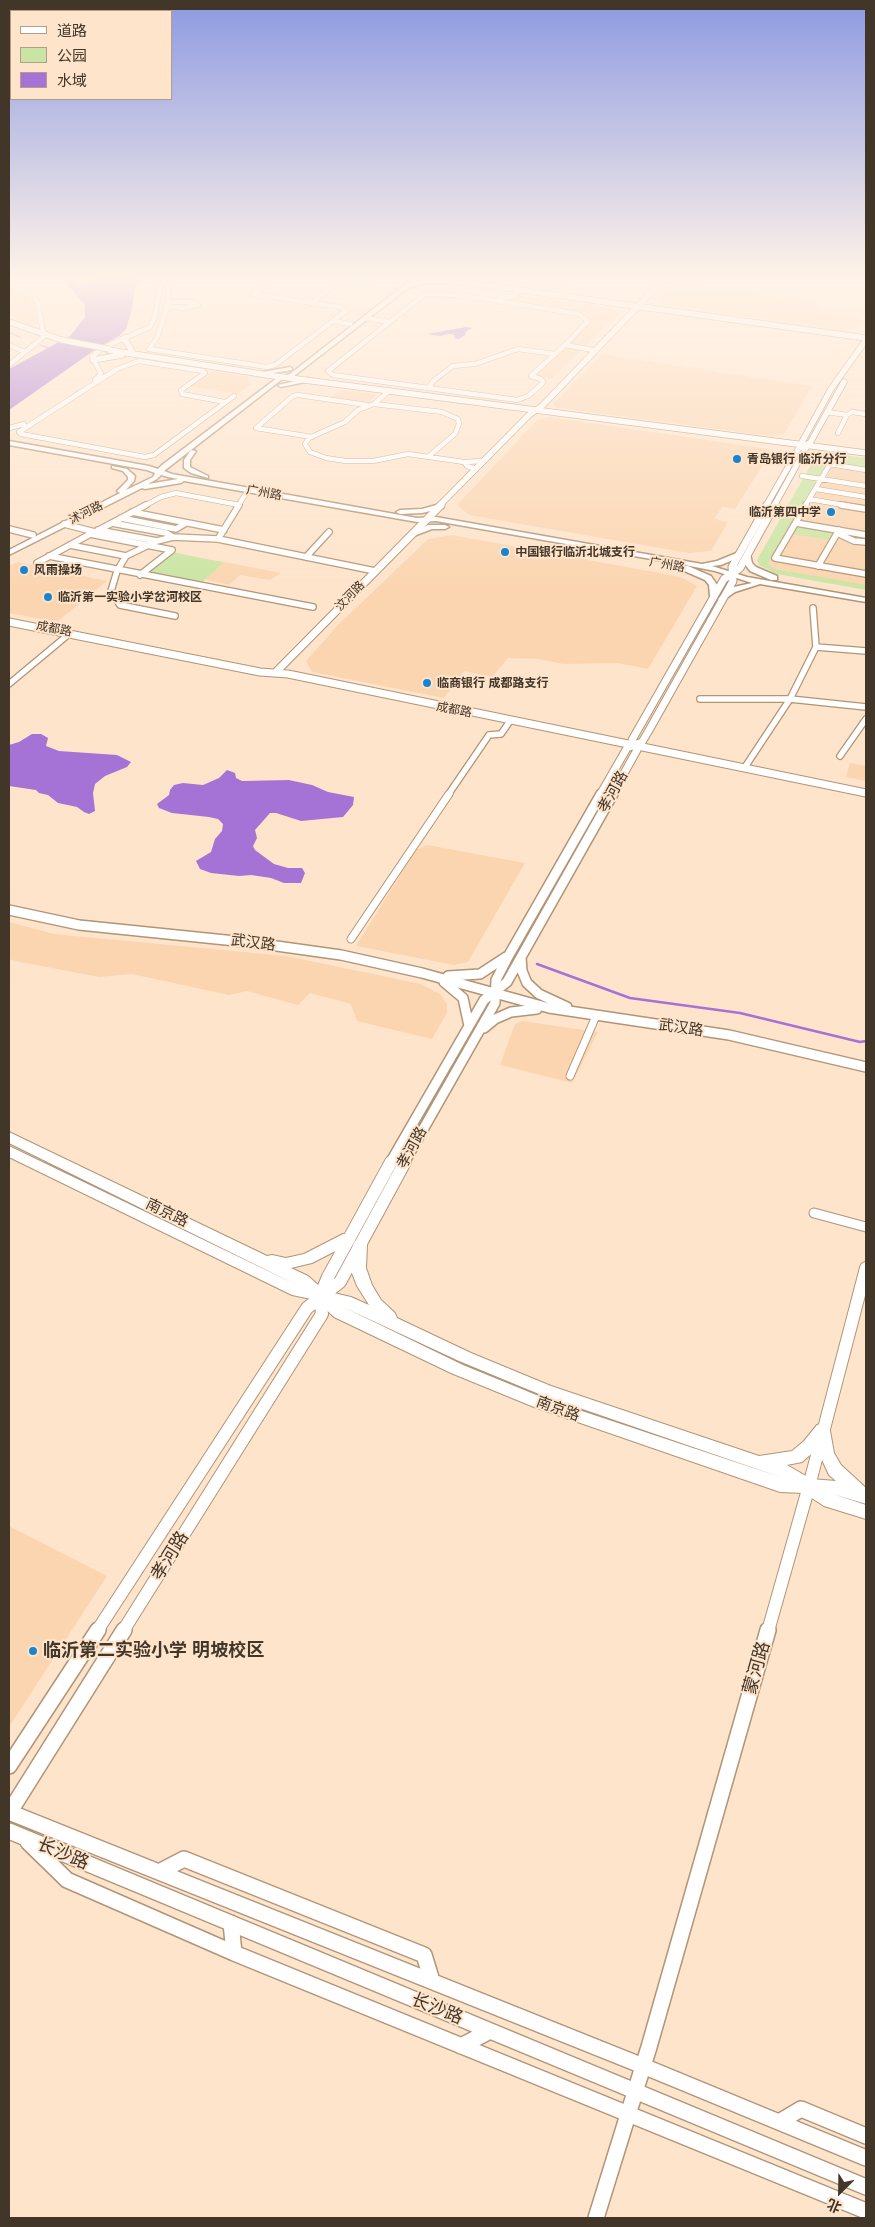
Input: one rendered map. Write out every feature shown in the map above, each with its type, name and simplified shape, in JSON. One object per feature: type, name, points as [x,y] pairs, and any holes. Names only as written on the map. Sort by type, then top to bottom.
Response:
[{"type":"highway","name":"南京路","points":[[9,1137],[303,1280],[338,1313],[456,1369],[540,1403],[780,1485],[834,1487],[866,1496]]},
{"type":"highway","name":"南京路","points":[[9,1150],[297,1291],[346,1301],[465,1357],[545,1390],[785,1471],[830,1501],[866,1512]]},
{"type":"highway","points":[[255,1256],[286,1263],[307,1259],[354,1242],[358,1268],[365,1286],[376,1304],[402,1327]]},
{"type":"highway","points":[[755,1461],[796,1457],[810,1446],[823,1430]]},
{"type":"highway","points":[[823,1430],[826,1453],[835,1470],[849,1484],[866,1496]]},
{"type":"main road","points":[[271,382],[274,385],[295,382]]},
{"type":"main road","name":"沭河路","points":[[9,548],[122,492],[155,478],[161,472],[172,467],[189,451],[274,385],[281,382]]},
{"type":"main road","points":[[322,382],[866,453]]},
{"type":"main road","points":[[324,382],[536,410]]},
{"type":"main road","name":"汶河路","points":[[275,673],[374,571],[533,415],[538,405],[561,382]]},
{"type":"main road","name":"汶河路","points":[[441,506],[529,414],[542,406],[565,382]]},
{"type":"main road","name":"孝河路","points":[[743,555],[803,455],[806,448],[802,442],[836,382]]},
{"type":"main road","name":"孝河路","points":[[9,1766],[307,1308],[340,1282],[354,1242],[410,1126],[484,1000],[507,982],[637,750],[632,740],[718,598],[733,581],[732,574],[740,568],[743,555],[798,448],[810,443],[845,382]]},
{"type":"main road","points":[[773,441],[791,440],[806,435]]},
{"type":"main road","points":[[814,435],[831,449]]},
{"type":"main road","name":"广州路","points":[[10,438],[36,450],[50,450],[118,462],[161,472],[170,476],[209,480],[397,514],[432,523],[465,527],[683,565],[714,573],[732,574],[744,579],[780,582],[866,595]]},
{"type":"main road","points":[[773,441],[787,447],[795,454]]},
{"type":"main road","name":"广州路","points":[[9,447],[36,450],[144,472],[161,472]]},
{"type":"main road","points":[[803,455],[831,449]]},
{"type":"main road","points":[[9,452],[36,450]]},
{"type":"main road","points":[[118,462],[154,463],[189,451]]},
{"type":"main road","points":[[189,451],[187,468],[209,480]]},
{"type":"main road","points":[[110,465],[125,470],[132,476],[132,482],[122,492]]},
{"type":"main road","points":[[122,492],[180,481],[209,480]]},
{"type":"main road","name":"广州路","points":[[209,480],[248,490],[397,514]]},
{"type":"main road","name":"沭河路","points":[[9,553],[122,492]]},
{"type":"main road","points":[[397,514],[422,511],[441,506],[441,511],[449,519],[465,527]]},
{"type":"main road","points":[[397,514],[411,524],[413,528],[411,535]]},
{"type":"main road","points":[[411,535],[431,527],[465,527]]},
{"type":"main road","points":[[683,565],[718,563],[743,555],[754,569],[780,582]]},
{"type":"main road","points":[[683,565],[708,578],[718,598],[745,585],[780,582]]},
{"type":"main road","name":"广州路","points":[[780,582],[866,600]]},
{"type":"main road","name":"孝河路","points":[[354,1242],[422,1130],[495,1003],[496,980],[509,955],[627,748],[642,742],[648,732],[718,598]]},
{"type":"main road","name":"成都路","points":[[9,621],[866,791]]},
{"type":"main road","name":"成都路","points":[[9,621],[601,738]]},
{"type":"main road","points":[[601,738],[620,736],[638,730]]},
{"type":"main road","points":[[648,732],[654,743],[668,752]]},
{"type":"main road","points":[[601,738],[615,747],[620,753],[621,759]]},
{"type":"main road","points":[[630,762],[648,754],[668,752]]},
{"type":"main road","name":"成都路","points":[[668,752],[866,791]]},
{"type":"main road","name":"武汉路","points":[[9,910],[79,925],[255,943],[341,955],[494,992],[567,1006],[731,1030],[866,1062]]},
{"type":"main road","points":[[436,977],[480,974],[509,955]]},
{"type":"main road","points":[[521,957],[522,971],[527,983],[539,994],[567,1006]]},
{"type":"main road","points":[[436,977],[452,987],[464,998],[469,1026]]},
{"type":"main road","name":"武汉路","points":[[494,992],[511,999],[549,1008],[729,1035],[866,1067]]},
{"type":"main road","points":[[479,1032],[495,1019],[511,1012],[549,1008]]},
{"type":"main road","name":"蒙河路","points":[[596,2218],[643,2066],[809,1486],[866,1268]]},
{"type":"main road","name":"孝河路","points":[[9,1813],[322,1314],[320,1296]]},
{"type":"main road","name":"长沙路","points":[[9,1813],[432,1981],[866,2158]]},
{"type":"main road","name":"长沙路","points":[[9,1831],[866,2187]]},
{"type":"main road","points":[[24,1838],[67,1880],[234,1953],[866,2211]]},
{"type":"main road","points":[[159,1872],[184,1859],[424,1955],[432,1981]]},
{"type":"main road","points":[[230,1923],[234,1953]]},
{"type":"main road","points":[[462,2046],[490,2031]]},
{"type":"main road","points":[[780,2122],[801,2109],[866,2136]]},
{"type":"street","points":[[9,428],[29,423],[92,382]]},
{"type":"street","points":[[96,382],[19,432],[61,442],[145,457],[154,455],[234,396]]},
{"type":"street","points":[[192,382],[181,390],[182,394],[226,402]]},
{"type":"street","points":[[388,382],[511,399],[524,399],[543,382]]},
{"type":"street","points":[[429,388],[434,382]]},
{"type":"street","points":[[416,393],[423,387]]},
{"type":"street","points":[[388,391],[372,404],[358,410],[345,422],[312,437],[305,444],[310,452],[326,458],[373,461],[408,454],[464,462],[473,460],[484,461]]},
{"type":"street","points":[[312,437],[256,428],[293,396],[298,395],[442,412],[458,418],[459,424],[455,434],[442,442],[429,456]]},
{"type":"street","points":[[827,412],[847,415]]},
{"type":"street","points":[[838,433],[847,415],[852,412],[866,414]]},
{"type":"street","points":[[50,450],[61,442]]},
{"type":"street","points":[[464,462],[467,466],[476,468]]},
{"type":"street","points":[[866,470],[830,464],[775,558],[866,574]]},
{"type":"street","points":[[802,476],[866,486]]},
{"type":"street","points":[[816,489],[866,497]]},
{"type":"street","points":[[218,539],[248,490]]},
{"type":"street","points":[[37,563],[161,498],[176,494],[239,505]]},
{"type":"street","points":[[810,500],[866,509]]},
{"type":"street","points":[[132,512],[224,530]]},
{"type":"street","points":[[120,518],[176,529],[186,523]]},
{"type":"street","points":[[796,522],[838,532],[866,535]]},
{"type":"street","points":[[112,523],[166,533],[173,537]]},
{"type":"street","points":[[64,524],[172,550],[140,575]]},
{"type":"street","points":[[131,536],[140,528]]},
{"type":"street","points":[[9,529],[33,535]]},
{"type":"street","points":[[94,532],[157,541]]},
{"type":"street","points":[[306,557],[328,532]]},
{"type":"street","points":[[838,532],[854,541],[866,542]]},
{"type":"street","points":[[818,566],[838,532]]},
{"type":"street","points":[[175,616],[120,605],[111,591],[118,570],[126,556],[157,541],[173,537],[218,539],[374,571]]},
{"type":"street","points":[[70,545],[126,556]]},
{"type":"street","points":[[49,556],[313,607]]},
{"type":"street","points":[[745,767],[790,699],[816,646],[813,608]]},
{"type":"street","points":[[9,684],[68,634]]},
{"type":"street","points":[[816,646],[866,651]]},
{"type":"street","points":[[700,699],[790,699],[866,707]]},
{"type":"street","points":[[840,756],[866,719]]},
{"type":"street","points":[[351,939],[489,735],[501,734],[510,721]]},
{"type":"street","points":[[570,1076],[596,1016]]},
{"type":"street","points":[[814,1213],[866,1227]]},
{"type":"shaded area","points":[[196,382],[250,382],[251,384],[238,394],[190,386]]},
{"type":"shaded area","points":[[575,382],[785,382],[812,386],[784,434],[770,436],[558,408],[553,404]]},
{"type":"shaded area","points":[[340,390],[377,394],[368,404],[329,398]]},
{"type":"shaded area","points":[[550,417],[768,449],[771,452],[735,509],[722,507],[714,519],[728,522],[711,551],[689,553],[469,515],[457,505],[537,420]]},
{"type":"shaded area","name":"临沂第四中学","points":[[838,454],[866,458],[866,586],[775,569],[766,563],[823,460]]},
{"type":"shaded area","points":[[452,535],[681,577],[697,586],[648,669],[617,663],[563,664],[539,659],[508,658],[492,677],[464,671],[444,698],[312,672],[306,661],[338,625],[428,539]]},
{"type":"shaded area","name":"临沂第一实验小学岔河校区","points":[[17,562],[107,581],[57,622],[9,613],[9,566]]},
{"type":"shaded area","points":[[224,562],[281,573],[270,580],[240,575],[229,585],[204,579]]},
{"type":"shaded area","points":[[850,763],[866,766],[866,781],[846,777]]},
{"type":"shaded area","points":[[427,845],[525,863],[468,962],[454,965],[356,946],[416,850]]},
{"type":"shaded area","points":[[9,922],[54,934],[286,956],[421,984],[440,994],[447,1004],[447,1013],[432,1039],[357,1021],[351,1004],[310,993],[298,1005],[247,991],[229,995],[132,974],[99,977],[20,962],[9,959]]},
{"type":"shaded area","points":[[522,1021],[598,1032],[572,1083],[500,1065],[515,1024]]},
{"type":"shaded area","name":"临沂第二实验小学 明坡校区","points":[[9,1526],[107,1576],[9,1727]]},
{"type":"green space","points":[[834,454],[866,458],[866,469],[832,463],[827,464],[819,477],[805,475],[815,458]]},
{"type":"green space","points":[[804,477],[818,480],[768,564],[775,569],[866,585],[866,590],[777,574],[759,565],[757,560]]},
{"type":"green space","points":[[798,526],[836,532],[831,540],[793,534]]},
{"type":"green space","points":[[173,552],[224,562],[201,583],[145,574]]},
{"type":"water","points":[[9,382],[49,382],[9,410]]},
{"type":"water","points":[[32,734],[41,734],[48,738],[46,746],[59,751],[117,755],[131,762],[127,767],[105,776],[95,784],[93,793],[95,811],[89,814],[77,807],[58,803],[48,795],[39,793],[36,790],[9,786],[9,745],[19,742]]},
{"type":"water","points":[[227,770],[235,773],[236,778],[242,781],[289,780],[312,785],[328,792],[354,797],[353,805],[343,817],[301,821],[270,813],[255,830],[257,838],[253,846],[255,850],[274,864],[288,868],[302,868],[305,873],[301,883],[284,883],[271,878],[251,875],[239,876],[211,873],[200,869],[196,861],[211,852],[215,839],[222,831],[223,824],[218,819],[172,813],[159,808],[157,804],[169,795],[174,785],[183,783],[203,785],[219,778]]},
{"type":"waterway","points":[[537,964],[630,998],[740,1013],[860,1042],[866,1041]]},
{"type":"place","name":"青岛银行 临沂分行","points":[[737,459]]},
{"type":"place","name":"临沂第四中学","points":[[831,512]]},
{"type":"place","name":"中国银行临沂北城支行","points":[[505,552]]},
{"type":"place","name":"风雨操场","points":[[24,570]]},
{"type":"place","name":"临沂第一实验小学岔河校区","points":[[48,597]]},
{"type":"place","name":"临商银行 成都路支行","points":[[427,683]]},
{"type":"place","name":"临沂第二实验小学 明坡校区","points":[[33,1651]]}]
